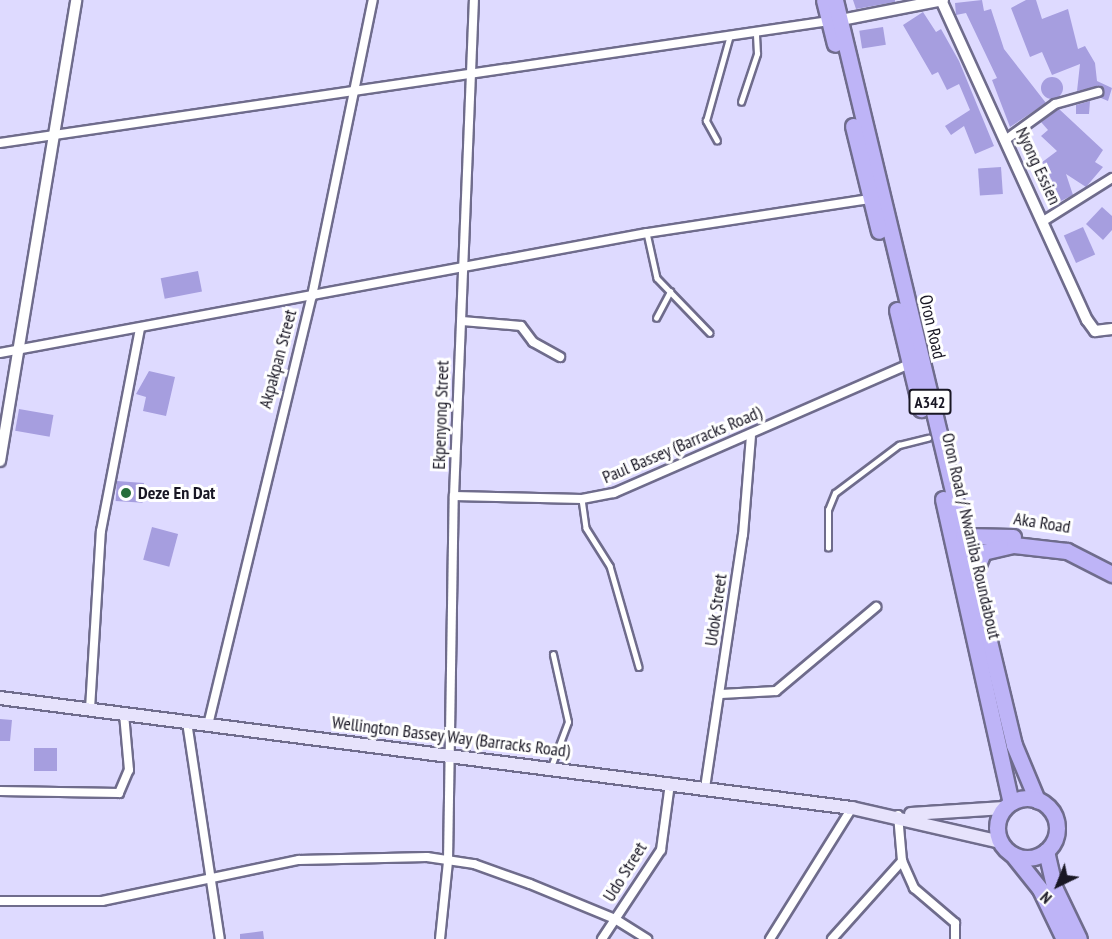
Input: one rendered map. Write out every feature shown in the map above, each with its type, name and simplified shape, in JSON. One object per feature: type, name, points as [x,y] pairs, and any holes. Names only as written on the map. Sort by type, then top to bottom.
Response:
[{"type":"highway","name":"Oron Road / Nwaniba Roundabout","points":[[824,0],[835,21],[870,199],[928,438],[1007,805]]},
{"type":"highway","name":"Oron Road","points":[[835,0],[835,21],[1014,745],[1037,800]]},
{"type":"highway","name":"Aka Road","points":[[963,536],[1058,541],[1112,566]]},
{"type":"highway","points":[[973,577],[984,552],[1014,544],[1066,551],[1112,574]]},
{"type":"highway","points":[[1007,805],[1037,800]]},
{"type":"highway","name":"A342","points":[[1037,800],[1051,811],[1057,827],[1046,851]]},
{"type":"highway","name":"A342","points":[[1000,842],[997,824],[1007,805]]},
{"type":"highway","points":[[1000,842],[1040,890],[1064,939]]},
{"type":"highway","points":[[1012,855],[1030,858],[1046,851],[1055,889],[1079,939]]},
{"type":"main road","name":"Wellington Bassey Way (Barracks Road)","points":[[0,698],[448,756],[551,767],[898,815]]},
{"type":"main road","points":[[898,815],[1007,805]]},
{"type":"main road","points":[[898,815],[1000,842]]},
{"type":"street","points":[[0,461],[21,348],[51,138],[76,0]]},
{"type":"street","name":"Akpakpan Street","points":[[208,725],[312,296],[373,0]]},
{"type":"street","name":"Ekpenyong Street","points":[[440,939],[448,861],[454,496],[474,0]]},
{"type":"street","points":[[0,143],[51,138],[835,21],[942,0]]},
{"type":"street","name":"Nyong Essien","points":[[942,0],[1008,138],[1087,320],[1095,331],[1112,329]]},
{"type":"street","points":[[1008,138],[1054,104],[1098,92]]},
{"type":"street","points":[[1045,220],[1112,178]]},
{"type":"street","points":[[0,352],[463,271],[647,233],[870,199]]},
{"type":"street","points":[[462,321],[521,326],[533,342],[560,357]]},
{"type":"street","points":[[90,709],[101,531],[140,328]]},
{"type":"street","name":"Paul Bassey (Barracks Road)","points":[[454,496],[582,499],[614,493],[751,436],[909,364]]},
{"type":"street","name":"Udok Street","points":[[705,788],[721,694],[751,436]]},
{"type":"street","points":[[721,694],[776,691],[876,607]]},
{"type":"street","points":[[0,791],[119,793],[129,770],[124,714]]},
{"type":"street","points":[[187,723],[214,879],[220,939]]},
{"type":"street","name":"Udo Street","points":[[602,939],[661,850],[670,783]]},
{"type":"street","points":[[770,939],[852,808]]},
{"type":"street","points":[[898,815],[902,861],[922,900],[955,923],[955,939]]},
{"type":"street","points":[[0,901],[102,901],[338,856],[448,861],[485,868],[615,919],[647,939]]},
{"type":"street","points":[[832,939],[902,861]]},
{"type":"lane","points":[[741,102],[757,54],[756,32]]},
{"type":"lane","points":[[717,141],[706,122],[730,36]]},
{"type":"lane","points":[[647,233],[657,278],[710,333]]},
{"type":"lane","points":[[656,318],[670,292]]},
{"type":"lane","points":[[828,548],[828,510],[835,493],[899,445],[928,438]]},
{"type":"lane","points":[[582,499],[586,528],[610,566],[639,667]]},
{"type":"lane","points":[[551,767],[568,722],[553,655]]},
{"type":"building","points":[[853,0],[895,0],[895,2],[856,9]]},
{"type":"building","points":[[982,0],[984,11],[991,9],[1004,49],[1046,103],[1010,127],[992,80],[997,78],[966,13],[956,15],[955,3]]},
{"type":"building","points":[[1026,0],[1036,0],[1042,19],[1068,9],[1078,49],[1085,46],[1095,63],[1097,81],[1112,88],[1108,101],[1101,98],[1100,86],[1077,91],[1080,64],[1052,75],[1042,52],[1030,57],[1011,8]]},
{"type":"building","points":[[923,12],[936,32],[941,29],[959,61],[994,146],[975,154],[964,126],[951,135],[945,126],[970,110],[959,84],[947,90],[938,72],[932,75],[903,25]]},
{"type":"building","points":[[883,27],[886,45],[862,49],[859,31]]},
{"type":"building","points":[[1052,77],[1062,84],[1063,88],[1056,98],[1052,99],[1042,92],[1041,88],[1048,78]]},
{"type":"building","points":[[1090,101],[1089,114],[1076,114],[1076,105]]},
{"type":"building","points":[[1059,109],[1103,150],[1095,162],[1103,167],[1086,187],[1066,174],[1073,195],[1049,207],[1044,192],[1050,190],[1037,166],[1057,151],[1041,136],[1048,130],[1041,122]]},
{"type":"building","points":[[1001,167],[1003,194],[980,196],[978,169]]},
{"type":"building","points":[[1102,207],[1112,216],[1112,230],[1103,240],[1086,224]]},
{"type":"building","points":[[1083,227],[1095,254],[1076,263],[1064,236]]},
{"type":"building","points":[[198,271],[202,292],[165,299],[161,278]]},
{"type":"building","points":[[149,371],[175,377],[166,416],[143,411],[146,397],[136,394]]},
{"type":"building","points":[[19,409],[53,415],[50,437],[15,431]]},
{"type":"building","points":[[117,481],[144,483],[143,503],[116,501]]},
{"type":"building","points":[[152,527],[178,534],[169,567],[143,560]]},
{"type":"building","points":[[0,719],[12,720],[10,741],[0,741]]},
{"type":"building","points":[[34,748],[57,748],[57,771],[34,771]]},
{"type":"building","points":[[263,931],[264,939],[240,939],[240,934]]},
{"type":"place","name":"Deze En Dat","points":[[126,493]]}]
